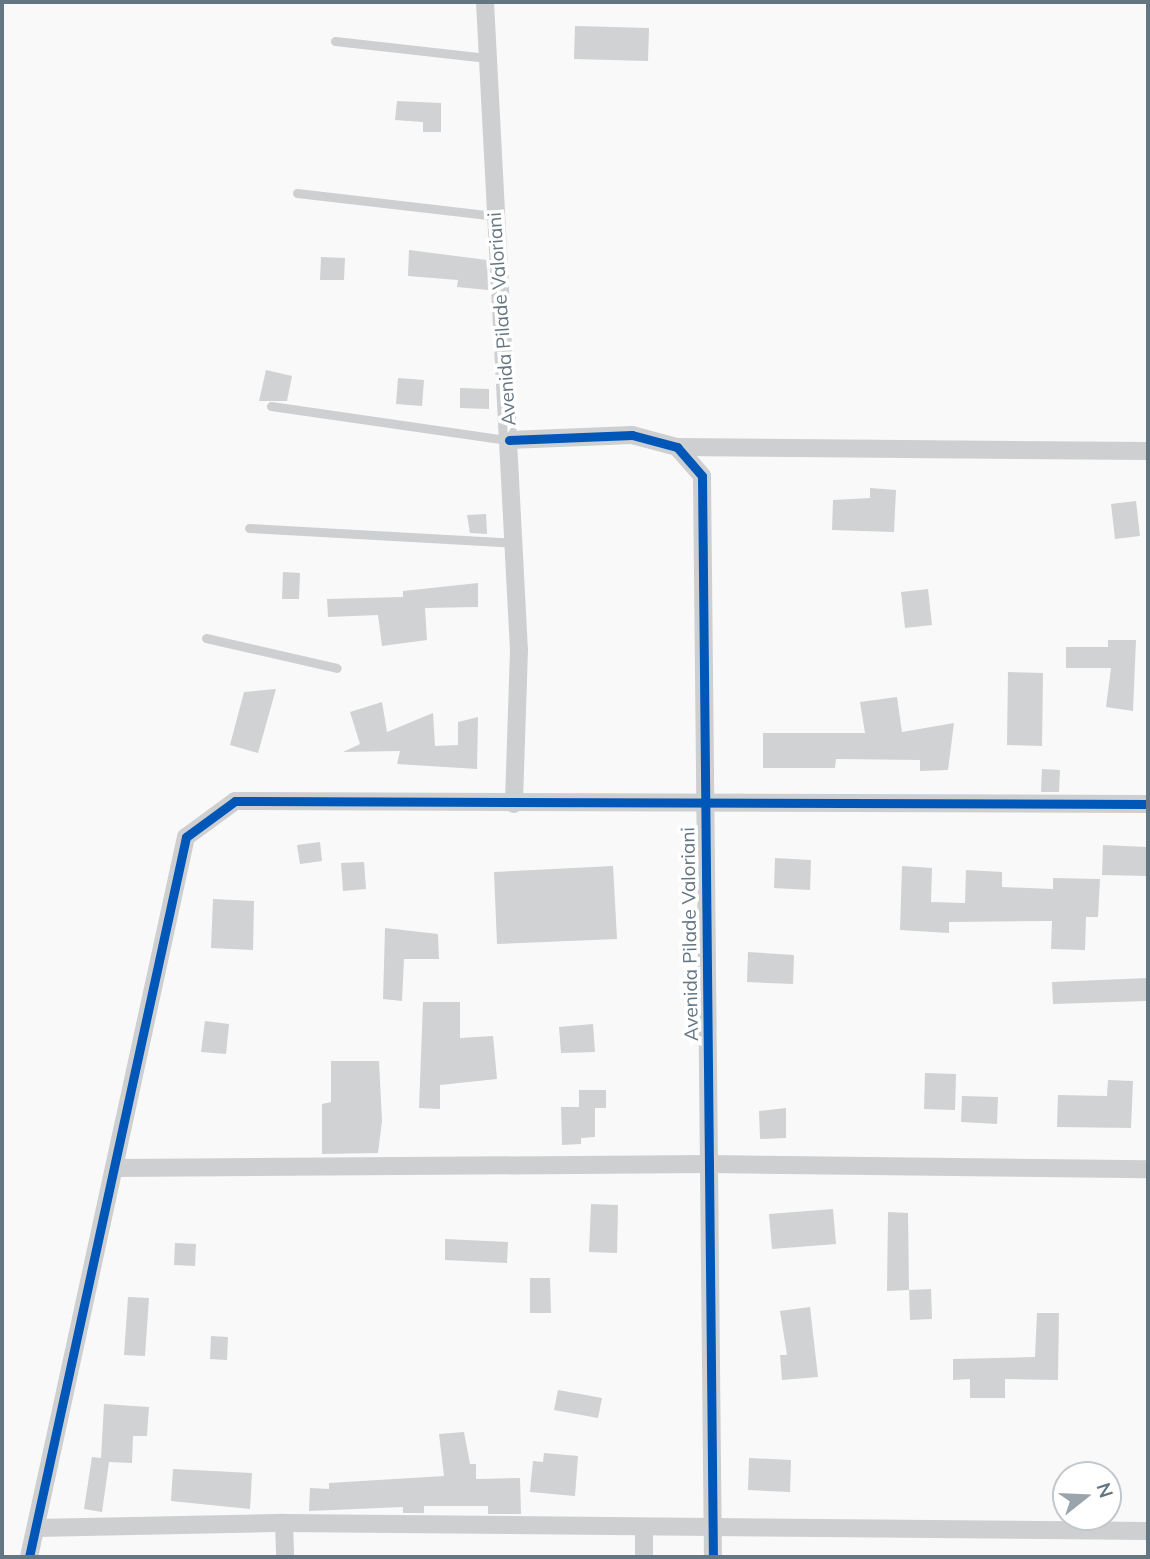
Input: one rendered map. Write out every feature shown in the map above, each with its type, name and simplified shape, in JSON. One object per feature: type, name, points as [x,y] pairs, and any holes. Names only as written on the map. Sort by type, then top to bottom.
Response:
[{"type":"street","name":"Avenida Pilade Valoriani","points":[[485,2],[509,440],[632,435],[677,447],[702,476],[713,1557]]},
{"type":"street","points":[[509,440],[519,650],[514,804]]},
{"type":"street","points":[[677,447],[1148,451]]},
{"type":"street","points":[[29,1557],[186,837],[235,801],[1148,804]]},
{"type":"street","points":[[114,1168],[710,1164],[1148,1169]]},
{"type":"street","points":[[36,1528],[284,1523],[1148,1531]]},
{"type":"street","points":[[284,1523],[285,1557]]},
{"type":"street","points":[[644,1557],[645,1528]]},
{"type":"lane","points":[[335,41],[487,58]]},
{"type":"lane","points":[[297,193],[495,216]]},
{"type":"lane","points":[[271,406],[509,440]]},
{"type":"lane","points":[[249,528],[515,543]]},
{"type":"lane","points":[[206,638],[337,668]]},
{"type":"building","points":[[575,26],[649,28],[648,61],[574,59]]},
{"type":"building","points":[[397,101],[441,103],[441,132],[423,132],[423,122],[395,120]]},
{"type":"building","points":[[409,250],[487,260],[488,290],[457,287],[458,280],[408,276]]},
{"type":"building","points":[[321,257],[345,258],[344,280],[320,280]]},
{"type":"building","points":[[266,370],[292,376],[287,401],[259,401]]},
{"type":"building","points":[[398,378],[424,380],[422,406],[396,404]]},
{"type":"building","points":[[460,388],[489,389],[489,409],[460,408]]},
{"type":"building","points":[[870,488],[896,490],[894,532],[832,530],[833,500],[870,498]]},
{"type":"building","points":[[1136,501],[1140,536],[1115,539],[1111,504]]},
{"type":"building","points":[[486,514],[487,534],[470,533],[467,515]]},
{"type":"building","points":[[283,572],[300,573],[299,599],[282,599]]},
{"type":"building","points":[[478,583],[478,607],[425,608],[427,640],[382,646],[378,615],[328,617],[327,599],[403,597],[403,591]]},
{"type":"building","points":[[928,589],[932,625],[905,628],[901,592]]},
{"type":"building","points":[[1108,640],[1136,640],[1133,711],[1106,707],[1111,668],[1066,668],[1066,647],[1108,647]]},
{"type":"building","points":[[1008,672],[1043,673],[1042,746],[1007,745]]},
{"type":"building","points":[[276,689],[258,753],[230,745],[244,692]]},
{"type":"building","points":[[897,697],[902,732],[954,723],[948,770],[920,771],[920,760],[836,759],[835,768],[763,768],[763,733],[865,733],[860,702]]},
{"type":"building","points":[[382,702],[387,732],[433,713],[435,746],[458,745],[458,722],[478,717],[477,769],[397,764],[400,751],[343,752],[360,744],[350,712]]},
{"type":"building","points":[[1042,769],[1060,770],[1059,792],[1041,792]]},
{"type":"building","points":[[320,842],[322,861],[300,864],[297,845]]},
{"type":"building","points":[[1103,845],[1148,847],[1148,876],[1102,875]]},
{"type":"building","points":[[775,858],[811,860],[810,890],[774,888]]},
{"type":"building","points":[[364,862],[366,889],[343,891],[341,863]]},
{"type":"building","points":[[613,866],[617,939],[497,944],[494,872]]},
{"type":"building","points":[[902,866],[932,868],[931,902],[965,903],[966,870],[1002,872],[1002,887],[1053,889],[1053,878],[1100,879],[1098,917],[1086,917],[1085,950],[1051,949],[1052,921],[949,922],[949,933],[900,930]]},
{"type":"building","points":[[213,899],[254,901],[253,950],[211,948]]},
{"type":"building","points":[[385,928],[438,934],[439,959],[404,959],[402,1001],[383,999]]},
{"type":"building","points":[[748,952],[794,955],[793,984],[747,982]]},
{"type":"building","points":[[1148,978],[1148,1001],[1053,1004],[1052,982]]},
{"type":"building","points":[[423,1002],[460,1002],[460,1038],[493,1036],[497,1079],[440,1085],[440,1109],[419,1108]]},
{"type":"building","points":[[205,1021],[229,1024],[226,1054],[201,1052]]},
{"type":"building","points":[[593,1024],[595,1052],[561,1053],[559,1027]]},
{"type":"building","points":[[331,1061],[379,1061],[382,1121],[378,1153],[322,1154],[322,1104],[331,1102]]},
{"type":"building","points":[[925,1073],[956,1074],[955,1110],[924,1109]]},
{"type":"building","points":[[1108,1080],[1133,1081],[1131,1128],[1057,1127],[1058,1095],[1107,1096]]},
{"type":"building","points":[[579,1090],[606,1090],[606,1108],[595,1108],[595,1137],[581,1138],[581,1144],[562,1145],[561,1107],[579,1107]]},
{"type":"building","points":[[962,1096],[998,1097],[997,1124],[961,1122]]},
{"type":"building","points":[[786,1108],[786,1138],[760,1139],[759,1111]]},
{"type":"building","points":[[591,1204],[618,1205],[617,1253],[589,1252]]},
{"type":"building","points":[[833,1209],[836,1244],[772,1249],[769,1214]]},
{"type":"building","points":[[888,1212],[908,1213],[909,1290],[887,1291]]},
{"type":"building","points":[[445,1239],[508,1242],[507,1263],[445,1260]]},
{"type":"building","points":[[175,1243],[196,1244],[195,1266],[174,1265]]},
{"type":"building","points":[[530,1278],[550,1278],[551,1313],[530,1313]]},
{"type":"building","points":[[931,1289],[932,1319],[910,1320],[909,1290]]},
{"type":"building","points":[[128,1297],[149,1298],[145,1356],[124,1355]]},
{"type":"building","points":[[810,1307],[818,1377],[782,1380],[780,1355],[787,1355],[780,1311]]},
{"type":"building","points":[[1037,1313],[1059,1313],[1058,1380],[1005,1379],[1005,1398],[970,1398],[970,1379],[953,1380],[953,1359],[1035,1357]]},
{"type":"building","points":[[211,1336],[228,1337],[227,1360],[210,1359]]},
{"type":"building","points":[[558,1390],[602,1398],[598,1418],[554,1410]]},
{"type":"building","points":[[104,1404],[149,1407],[147,1436],[133,1436],[132,1463],[109,1462],[102,1512],[84,1509],[92,1457],[101,1458]]},
{"type":"building","points":[[464,1432],[470,1464],[476,1464],[476,1479],[520,1478],[521,1514],[488,1514],[488,1506],[424,1506],[424,1513],[403,1513],[403,1507],[309,1511],[310,1488],[329,1489],[329,1483],[444,1476],[439,1434]]},
{"type":"building","points":[[544,1453],[578,1456],[575,1496],[530,1492],[533,1461],[543,1462]]},
{"type":"building","points":[[749,1458],[791,1460],[790,1492],[748,1490]]},
{"type":"building","points":[[173,1469],[252,1473],[250,1509],[171,1501]]},
{"type":"cycle path","points":[[509,440],[632,435],[677,447],[702,476],[713,1557]]},
{"type":"cycle path","points":[[29,1557],[186,837],[235,801],[1148,804]]}]
